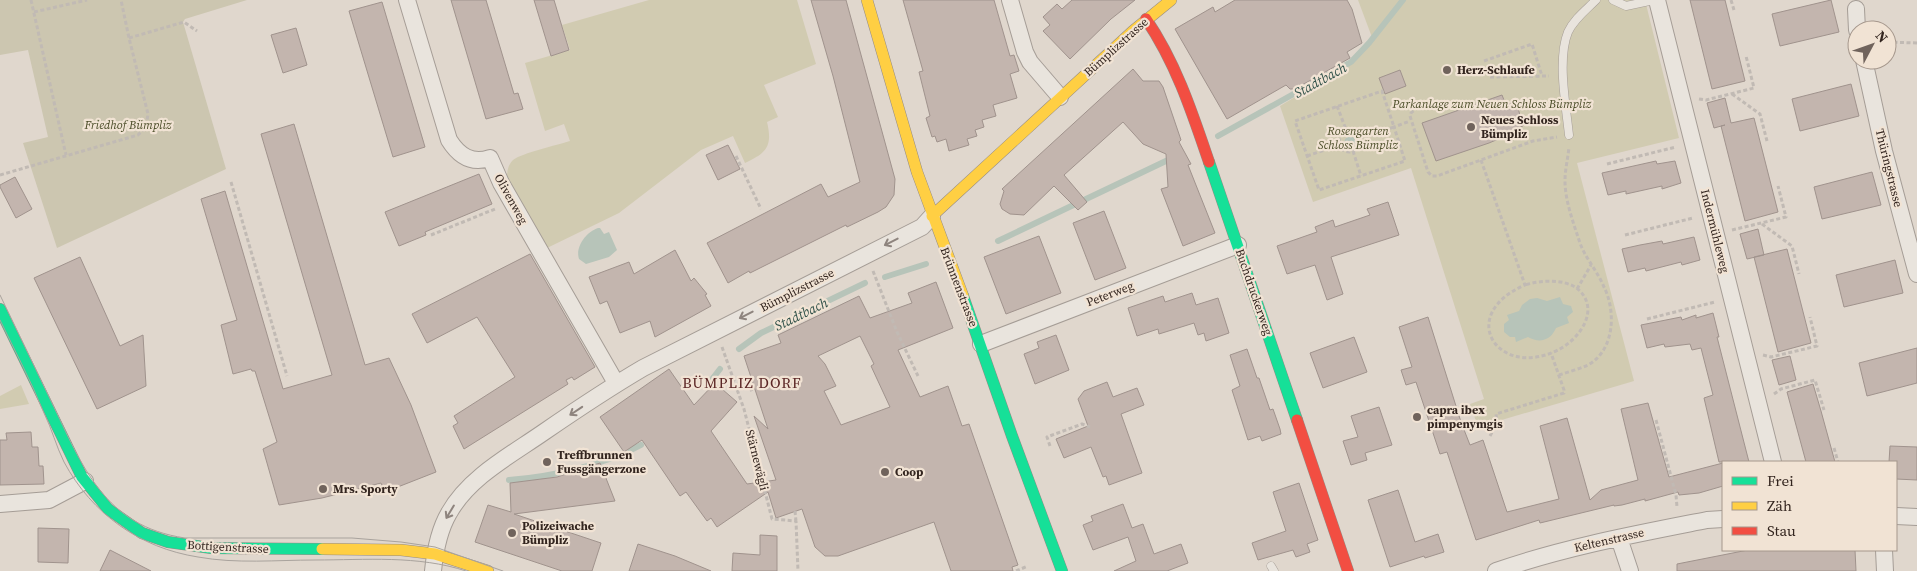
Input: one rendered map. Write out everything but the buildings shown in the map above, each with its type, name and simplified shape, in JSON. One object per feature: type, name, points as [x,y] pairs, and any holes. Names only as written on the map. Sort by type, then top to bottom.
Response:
[{"type":"street","name":"Olivenweg","points":[[408,0],[449,140],[454,148],[466,158],[476,160],[490,158],[501,183],[616,384]]},
{"type":"street","name":"Brünnenstrasse","points":[[867,0],[917,172],[932,216],[981,344],[1009,427],[1062,571]]},
{"type":"street","points":[[1010,0],[1025,52],[1030,62],[1060,97]]},
{"type":"street","name":"Bümplizstrasse","points":[[432,571],[443,524],[449,512],[467,488],[516,451],[616,384],[922,227],[967,182],[1060,97],[1146,19],[1171,0]]},
{"type":"street","name":"Indermühleweg","points":[[1656,0],[1682,96],[1773,461]]},
{"type":"street","points":[[1856,9],[1857,20]]},
{"type":"street","name":"Buchdruckerweg","points":[[1146,19],[1161,41],[1182,82],[1348,571]]},
{"type":"street","name":"Thüringstrasse","points":[[1866,70],[1884,151],[1917,274]]},
{"type":"street","name":"Peterweg","points":[[981,344],[1238,244]]},
{"type":"street","name":"Bottigenstrasse","points":[[0,309],[73,462],[84,481],[108,509],[128,525],[148,536],[177,544],[211,548],[401,550],[435,554],[488,571]]},
{"type":"street","points":[[0,504],[49,500],[84,481]]},
{"type":"street","points":[[1897,516],[1917,517]]},
{"type":"street","name":"Keltenstrasse","points":[[1496,571],[1558,552],[1707,520],[1722,519]]},
{"type":"street","points":[[1619,538],[1630,571]]},
{"type":"street","points":[[1884,551],[1885,571]]},
{"type":"lane","points":[[1569,135],[1563,76],[1564,51],[1568,31],[1574,22],[1596,0]]},
{"type":"lane","points":[[1613,0],[1626,6],[1656,0]]},
{"type":"path","points":[[31,0],[66,155]]},
{"type":"path","points":[[34,12],[86,0]]},
{"type":"path","points":[[0,175],[138,135],[146,127],[148,114],[129,38],[122,0]]},
{"type":"path","points":[[1731,0],[1734,10]]},
{"type":"path","points":[[129,38],[184,22],[197,31]]},
{"type":"path","points":[[1897,42],[1917,43]]},
{"type":"path","points":[[1484,61],[1532,44],[1542,76]]},
{"type":"path","points":[[1682,96],[1706,100],[1754,88],[1746,56]]},
{"type":"path","points":[[1490,77],[1563,76]]},
{"type":"path","points":[[1382,91],[1394,127],[1405,161],[1319,190],[1295,121],[1382,91]]},
{"type":"path","points":[[1731,94],[1760,114],[1767,141]]},
{"type":"path","points":[[1423,102],[1411,112],[1410,121],[1428,172],[1432,176],[1437,176],[1532,141],[1569,135],[1565,174],[1566,192],[1579,240],[1591,265],[1604,285],[1610,302],[1612,318],[1609,339],[1602,351],[1592,362],[1559,375]]},
{"type":"path","points":[[1338,106],[1346,132]]},
{"type":"path","points":[[1359,138],[1410,121]]},
{"type":"path","points":[[1346,132],[1355,133],[1359,138],[1358,145],[1353,151]]},
{"type":"path","points":[[1346,132],[1340,138],[1340,145],[1346,151],[1353,151]]},
{"type":"path","points":[[1607,164],[1693,142]]},
{"type":"path","points":[[1307,156],[1340,145]]},
{"type":"path","points":[[1353,151],[1361,176]]},
{"type":"path","points":[[736,156],[762,209]]},
{"type":"path","points":[[1481,160],[1525,285]]},
{"type":"path","points":[[231,182],[287,376]]},
{"type":"path","points":[[1715,230],[1736,230],[1786,217],[1778,186]]},
{"type":"path","points":[[431,235],[512,202]]},
{"type":"path","points":[[1625,235],[1711,213]]},
{"type":"path","points":[[1762,223],[1792,246],[1799,274]]},
{"type":"path","points":[[866,255],[897,332],[918,376]]},
{"type":"path","points":[[1577,289],[1591,265]]},
{"type":"path","points":[[1549,281],[1565,284],[1577,289],[1586,302],[1587,318],[1574,339],[1551,353],[1537,356],[1515,355],[1499,349],[1490,337],[1488,325],[1497,306],[1510,293],[1525,285],[1549,281]]},
{"type":"path","points":[[1647,319],[1732,298]]},
{"type":"path","points":[[1746,352],[1771,357],[1817,346],[1810,317]]},
{"type":"path","name":"Stärnewägli","points":[[717,331],[744,410],[772,519],[796,521]]},
{"type":"path","points":[[1490,436],[1497,422],[1496,414],[1564,393],[1551,353]]},
{"type":"path","points":[[1759,405],[1780,389],[1816,380],[1824,410]]},
{"type":"path","points":[[736,385],[748,381],[752,392]]},
{"type":"path","points":[[1656,420],[1676,495],[1677,514]]},
{"type":"path","points":[[1050,446],[1047,437],[1082,424],[1090,427]]},
{"type":"path","points":[[1834,448],[1838,461]]},
{"type":"path","points":[[795,511],[798,570],[803,571]]},
{"type":"path","points":[[1016,571],[1028,566]]},
{"type":"green space","name":"Friedhof Bümpliz","points":[[0,0],[247,0],[185,19],[183,22],[226,169],[57,248],[23,143],[48,137],[28,50],[0,55]]},
{"type":"green space","points":[[649,0],[797,0],[816,64],[764,85],[778,117],[767,122],[769,131],[768,143],[763,152],[758,156],[745,163],[733,136],[701,150],[619,213],[547,248],[507,178],[509,166],[518,157],[570,141],[564,124],[545,131],[525,63],[570,50],[562,25]]},
{"type":"green space","name":"Parkanlage zum Neuen Schloss Bümpliz","points":[[1358,0],[1645,0],[1679,138],[1577,163],[1634,381],[1478,427],[1470,404],[1484,399],[1411,168],[1313,202],[1280,106],[1351,63],[1373,40]]},
{"type":"green space","points":[[21,385],[29,404],[0,409],[0,396]]},
{"type":"shaded area","points":[[1350,136],[1356,142],[1350,148],[1344,142]]},
{"type":"shaded area","points":[[598,228],[604,234],[609,232],[617,250],[609,257],[586,264],[579,259],[580,245],[589,233]]},
{"type":"shaded area","points":[[1560,297],[1563,304],[1571,306],[1573,312],[1567,317],[1569,323],[1556,328],[1545,340],[1528,337],[1516,342],[1515,337],[1510,337],[1504,332],[1504,324],[1509,320],[1507,315],[1519,311],[1522,305],[1530,299],[1537,298],[1547,301]]},
{"type":"waterway","name":"Stadtbach","points":[[1218,136],[1351,62],[1369,43],[1403,0]]},
{"type":"waterway","name":"Stadtbach","points":[[998,241],[1168,160]]},
{"type":"waterway","name":"Stadtbach","points":[[885,277],[926,264]]},
{"type":"waterway","name":"Stadtbach","points":[[739,349],[761,333],[865,283]]},
{"type":"waterway","name":"Stadtbach","points":[[706,387],[720,369]]},
{"type":"waterway","name":"Stadtbach","points":[[509,480],[577,469],[611,458],[641,445]]},
{"type":"tram line","points":[[0,295],[74,449],[86,470],[115,507],[134,521],[157,531],[185,538],[352,538],[401,542],[435,547],[503,571]]},
{"type":"tram line","points":[[0,320],[34,389],[64,462],[75,481],[103,513],[137,537],[177,552],[212,559],[256,561],[410,560],[466,571]]},
{"type":"traffic: fast","points":[[1209,162],[1297,420]]},
{"type":"traffic: fast","points":[[963,296],[1062,571]]},
{"type":"traffic: fast","points":[[0,309],[82,477],[108,509],[142,533],[168,542],[211,548],[322,549]]},
{"type":"traffic: slow","points":[[867,0],[917,172],[963,296]]},
{"type":"traffic: slow","points":[[932,216],[1133,31],[1171,0]]},
{"type":"traffic: slow","points":[[322,549],[401,550],[435,554],[488,571]]},
{"type":"traffic: jam","points":[[1146,19],[1175,70],[1190,106],[1209,162]]},
{"type":"traffic: jam","points":[[1297,420],[1348,571]]},
{"type":"place","name":"Herz-Schlaufe","points":[[1447,70]]},
{"type":"place","name":"Neues Schloss Bümpliz","points":[[1471,127]]},
{"type":"place","name":"capra ibex pimpenymgis","points":[[1417,417]]},
{"type":"place","name":"Treffbrunnen Fussgängerzone","points":[[547,462]]},
{"type":"place","name":"Coop","points":[[885,472]]},
{"type":"place","name":"Mrs. Sporty","points":[[323,489]]},
{"type":"place","name":"Polizeiwache Bümpliz","points":[[512,533]]},
{"type":"district","name":"BÜMPLIZ DORF","points":[[742,383]]},
{"type":"park label","name":"Rosengarten Schloss Bümpliz","points":[[1358,138]]}]
